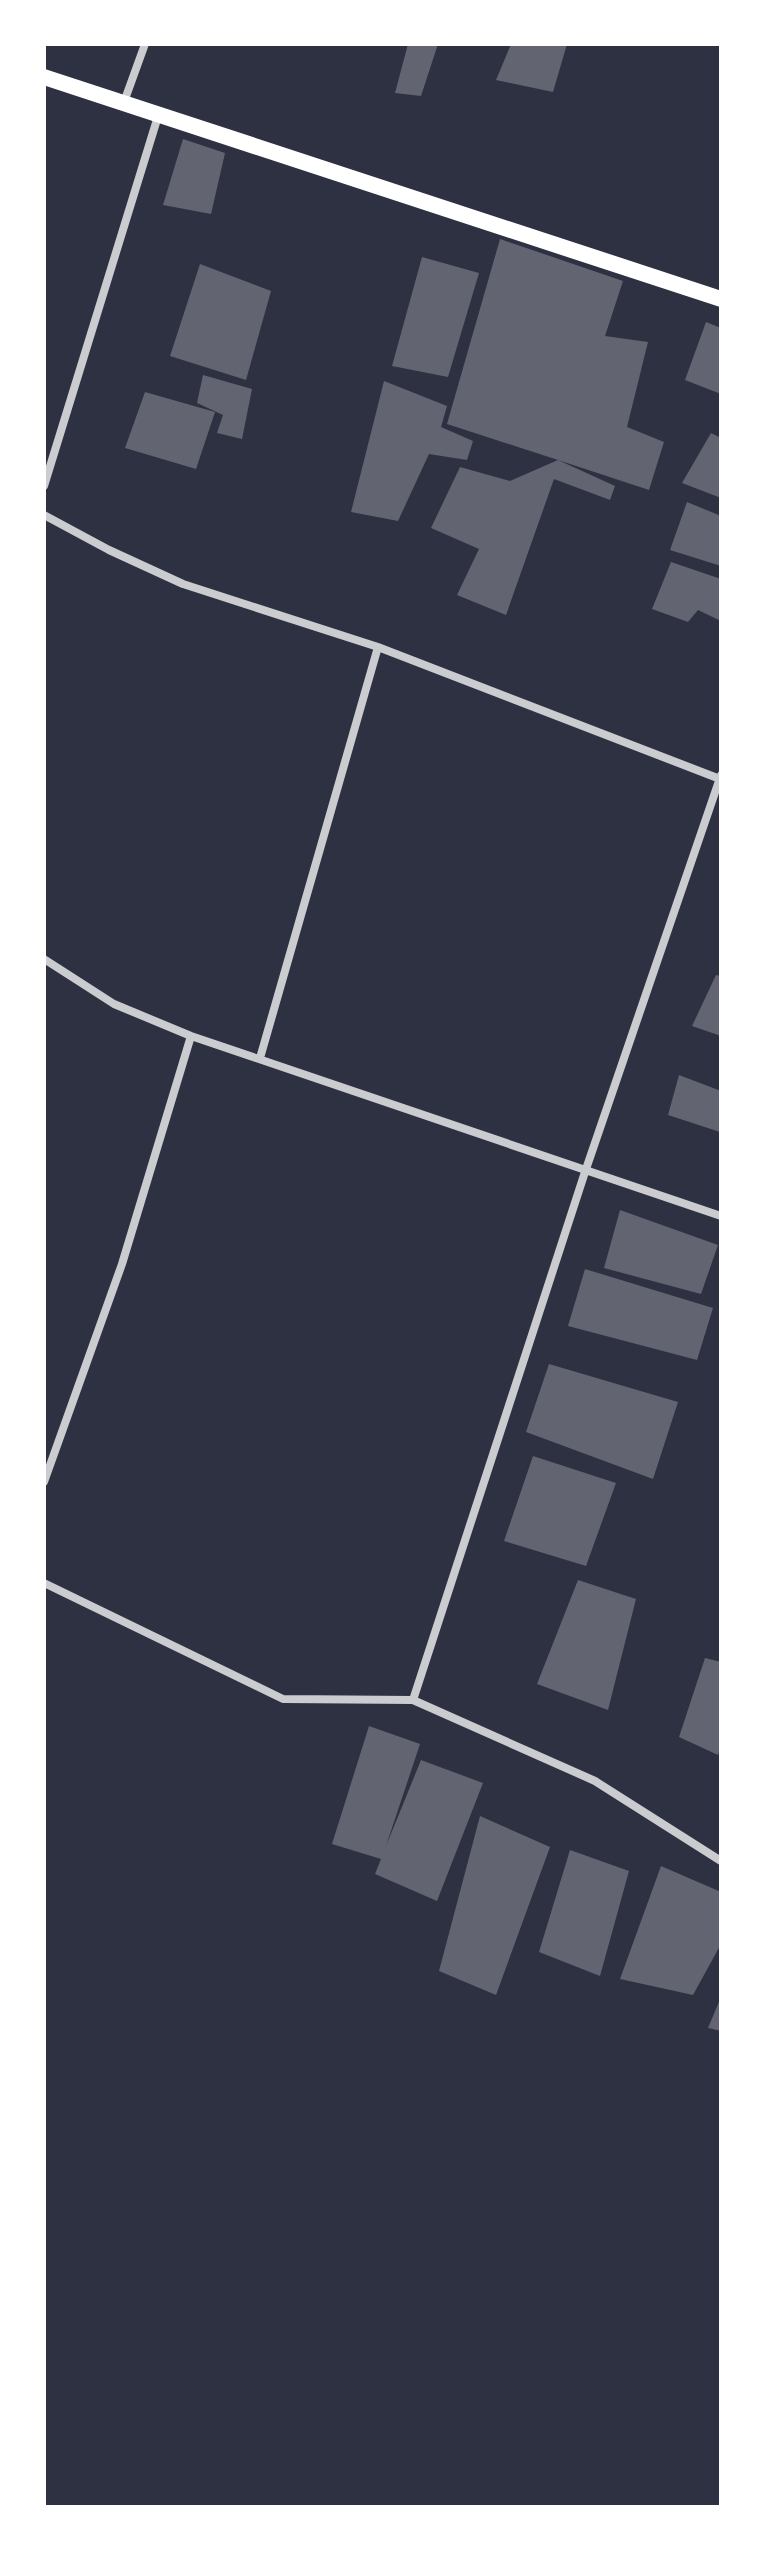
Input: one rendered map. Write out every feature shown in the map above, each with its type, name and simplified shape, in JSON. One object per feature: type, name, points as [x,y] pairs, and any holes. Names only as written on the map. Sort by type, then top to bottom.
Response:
[{"type":"main road","points":[[44,77],[721,299]]},
{"type":"street","points":[[124,102],[145,44]]},
{"type":"street","points":[[44,486],[159,113]]},
{"type":"street","points":[[44,515],[109,550],[183,584],[378,647],[720,777],[585,1172],[413,1700]]},
{"type":"street","points":[[260,1058],[378,647]]},
{"type":"street","points":[[44,959],[114,1004],[191,1036],[721,1216]]},
{"type":"street","points":[[44,1482],[122,1264],[191,1036]]},
{"type":"street","points":[[44,1583],[283,1699],[413,1700],[595,1781],[721,1861]]},
{"type":"building","points":[[408,44],[438,44],[421,96],[395,93]]},
{"type":"building","points":[[511,44],[567,44],[553,92],[496,80]]},
{"type":"building","points":[[183,139],[225,153],[211,214],[163,205]]},
{"type":"building","points":[[500,239],[623,281],[605,336],[648,342],[627,427],[664,442],[649,490],[447,424]]},
{"type":"building","points":[[422,257],[479,273],[448,377],[392,366]]},
{"type":"building","points":[[200,264],[271,291],[246,380],[170,356]]},
{"type":"building","points":[[706,322],[721,328],[721,394],[685,380]]},
{"type":"building","points":[[203,375],[252,389],[242,439],[217,433],[223,415],[197,403]]},
{"type":"building","points":[[384,381],[447,406],[441,427],[473,441],[467,460],[429,454],[398,521],[351,512]]},
{"type":"building","points":[[145,392],[215,412],[196,469],[125,448]]},
{"type":"building","points":[[711,433],[721,438],[721,498],[682,483]]},
{"type":"building","points":[[558,460],[615,486],[610,500],[554,479],[506,615],[457,595],[479,549],[431,528],[460,467],[510,481]]},
{"type":"building","points":[[687,502],[721,516],[721,566],[670,550]]},
{"type":"building","points":[[671,562],[721,579],[721,621],[698,610],[688,622],[652,609]]},
{"type":"building","points":[[716,975],[721,976],[721,1036],[692,1026]]},
{"type":"building","points":[[679,1075],[721,1091],[720,1132],[668,1115]]},
{"type":"building","points":[[620,1210],[718,1245],[701,1294],[604,1268]]},
{"type":"building","points":[[585,1269],[713,1308],[697,1360],[568,1326]]},
{"type":"building","points":[[549,1364],[678,1402],[653,1479],[526,1432]]},
{"type":"building","points":[[533,1456],[616,1483],[586,1566],[504,1541]]},
{"type":"building","points":[[578,1580],[636,1599],[608,1710],[537,1684]]},
{"type":"building","points":[[705,1658],[721,1662],[721,1747],[718,1755],[679,1737]]},
{"type":"building","points":[[369,1726],[420,1744],[386,1846],[421,1760],[483,1783],[437,1901],[375,1874],[381,1859],[332,1844]]},
{"type":"building","points":[[480,1816],[550,1847],[496,1995],[439,1971]]},
{"type":"building","points":[[570,1850],[629,1871],[600,1976],[539,1952]]},
{"type":"building","points":[[661,1866],[721,1892],[721,1944],[693,1995],[620,1979]]},
{"type":"building","points":[[721,1997],[721,2031],[708,2028]]}]
